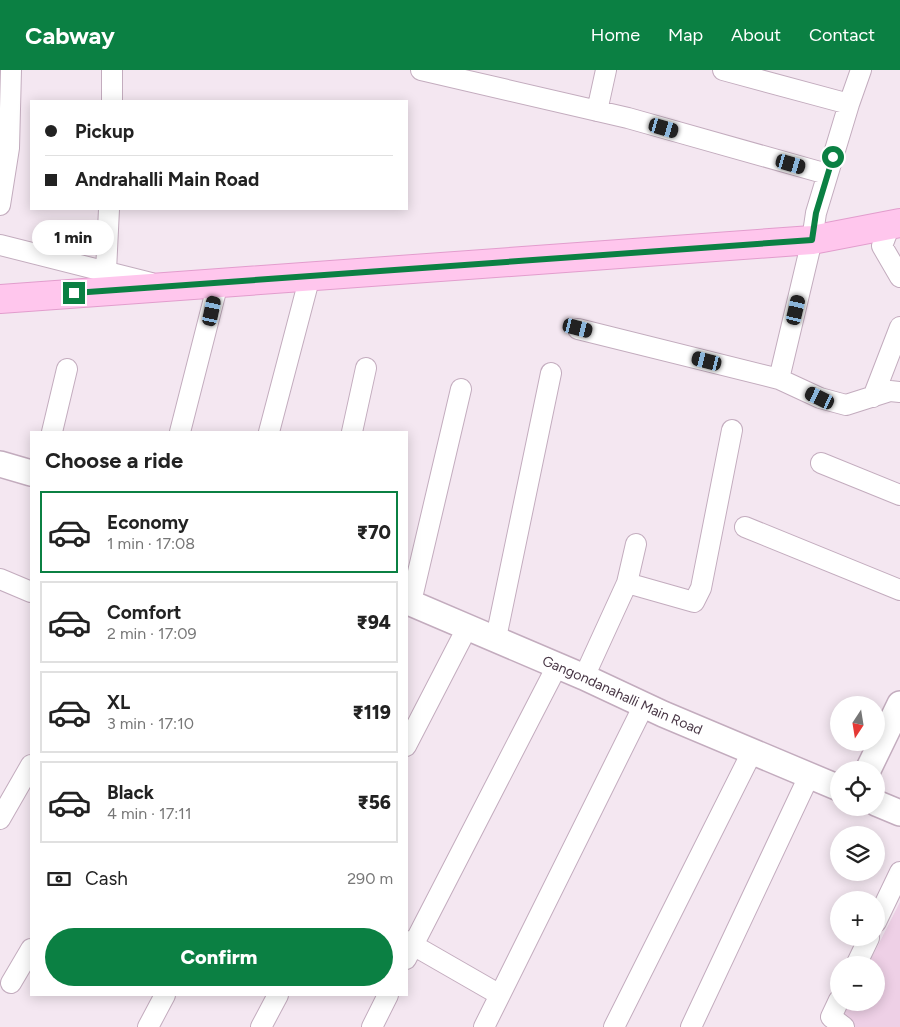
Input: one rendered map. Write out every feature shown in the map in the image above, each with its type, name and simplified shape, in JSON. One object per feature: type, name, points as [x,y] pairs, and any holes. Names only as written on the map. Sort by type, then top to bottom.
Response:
[{"type":"main road","points":[[0,298],[812,240],[895,224]]},
{"type":"street","points":[[0,205],[10,148],[11,70]]},
{"type":"street","points":[[112,70],[112,100]]},
{"type":"street","points":[[421,70],[597,110],[827,174]]},
{"type":"street","points":[[597,110],[606,70]]},
{"type":"street","points":[[723,70],[849,104]]},
{"type":"street","points":[[779,379],[812,240],[816,213],[861,70]]},
{"type":"street","points":[[106,271],[109,210]]},
{"type":"street","points":[[895,224],[882,246],[900,278]]},
{"type":"street","points":[[0,245],[165,286]]},
{"type":"street","points":[[269,431],[310,276]]},
{"type":"street","points":[[180,431],[218,283]]},
{"type":"street","points":[[873,397],[900,327]]},
{"type":"street","points":[[578,328],[779,379],[820,398],[846,405],[890,391],[900,392]]},
{"type":"street","points":[[352,431],[366,368]]},
{"type":"street","points":[[52,431],[67,369]]},
{"type":"street","points":[[496,638],[551,373]]},
{"type":"street","points":[[409,601],[461,389]]},
{"type":"street","points":[[627,583],[694,602],[701,588],[732,430]]},
{"type":"street","points":[[821,463],[900,495]]},
{"type":"street","points":[[0,464],[30,473]]},
{"type":"street","points":[[745,527],[900,590]]},
{"type":"street","points":[[584,677],[627,583],[636,544]]},
{"type":"street","points":[[0,579],[30,592]]},
{"type":"street","name":"Gangondanahalli Main Road","points":[[409,601],[584,677],[644,706],[830,784]]},
{"type":"street","points":[[408,742],[468,626]]},
{"type":"street","points":[[500,995],[409,948],[557,666]]},
{"type":"street","points":[[872,761],[900,704]]},
{"type":"street","points":[[484,1027],[644,706]]},
{"type":"street","points":[[614,1027],[752,752]]},
{"type":"street","points":[[0,820],[30,767]]},
{"type":"street","points":[[691,1027],[809,776]]},
{"type":"street","points":[[885,807],[900,813]]},
{"type":"street","points":[[885,903],[900,872]]},
{"type":"street","points":[[11,983],[30,951]]},
{"type":"street","points":[[148,1027],[164,996]]},
{"type":"street","points":[[261,1027],[277,996]]},
{"type":"street","points":[[372,1027],[388,996]]},
{"type":"street","points":[[834,1011],[831,1017],[844,1027]]},
{"type":"shaded area","points":[[900,902],[900,1027],[850,1027],[838,1021],[844,1011],[885,1011],[885,956],[873,956],[878,946],[885,946],[885,932]]},
{"type":"route","points":[[74,293],[812,240],[816,213],[833,157]]}]
